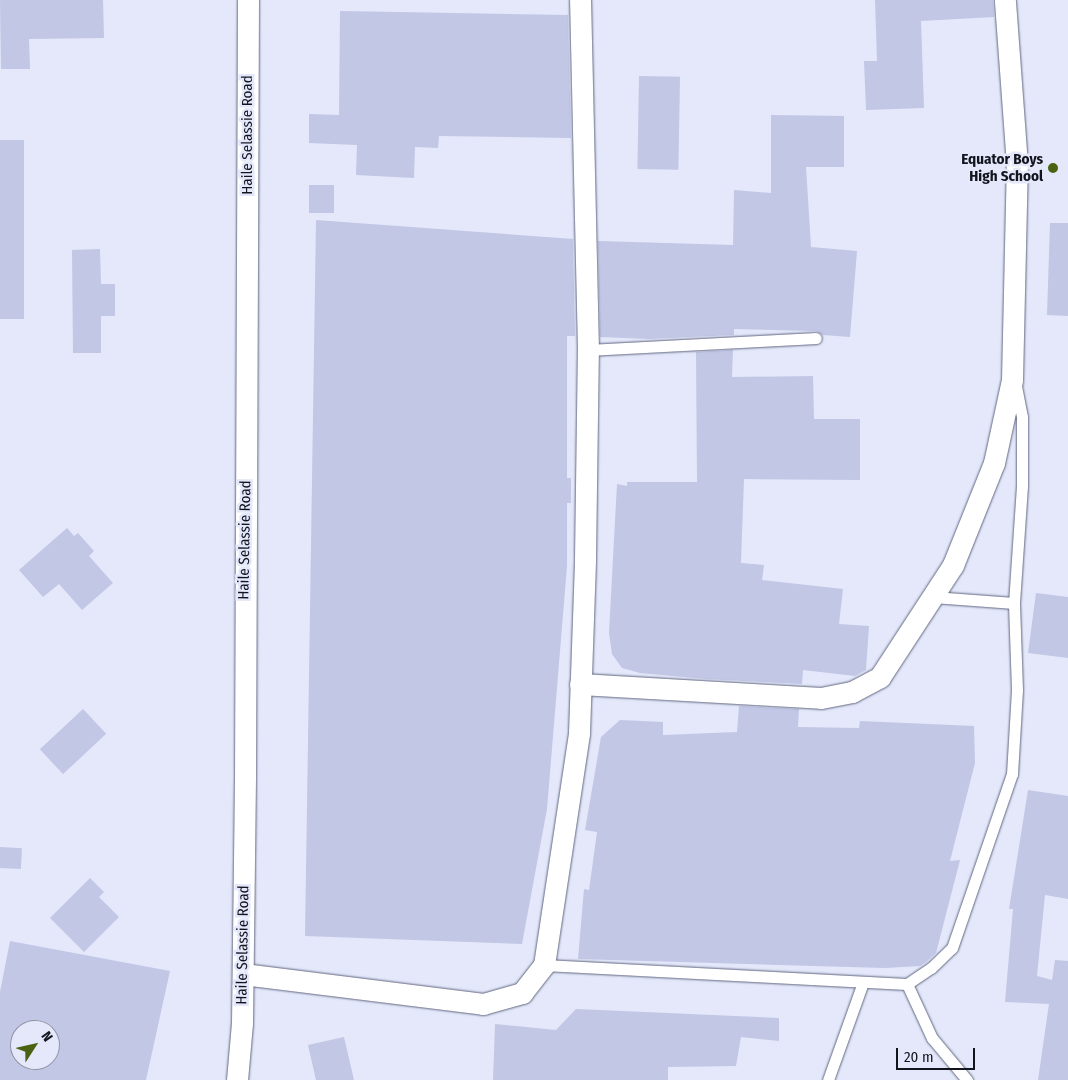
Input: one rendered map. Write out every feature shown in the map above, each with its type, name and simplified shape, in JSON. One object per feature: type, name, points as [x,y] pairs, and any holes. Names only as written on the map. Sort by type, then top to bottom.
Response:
[{"type":"street","name":"Haile Selassie Road","points":[[237,1080],[243,974],[248,0]]},
{"type":"street","points":[[243,974],[483,1004],[522,993],[544,965],[579,733],[588,350],[580,0]]},
{"type":"street","points":[[580,684],[821,698],[852,692],[880,677],[953,565],[994,463],[1012,367],[1017,165],[1005,0]]},
{"type":"lane","points":[[588,350],[816,338]]},
{"type":"lane","points":[[544,965],[907,984],[952,948],[1012,774],[1017,690],[1014,603],[1022,486],[1022,417],[1012,367]]},
{"type":"lane","points":[[933,597],[1014,603]]},
{"type":"lane","points":[[828,1080],[863,982]]},
{"type":"lane","points":[[907,984],[932,1038],[967,1080]]},
{"type":"building","points":[[0,0],[103,0],[104,38],[29,39],[30,69],[1,69]]},
{"type":"building","points":[[875,0],[993,0],[994,17],[921,21],[924,108],[866,110],[864,61],[877,61]]},
{"type":"building","points":[[340,11],[568,15],[571,138],[439,136],[438,148],[415,147],[414,178],[356,175],[357,145],[309,143],[309,114],[339,115]]},
{"type":"building","points":[[639,76],[680,77],[678,170],[637,169]]},
{"type":"building","points":[[771,115],[844,116],[844,167],[806,167],[811,247],[857,251],[850,337],[823,335],[816,331],[734,329],[734,335],[649,339],[600,337],[598,241],[733,245],[734,190],[771,193]]},
{"type":"building","points":[[0,140],[24,140],[24,319],[0,319]]},
{"type":"building","points":[[309,185],[334,185],[334,213],[309,213]]},
{"type":"building","points":[[316,220],[573,239],[575,336],[567,336],[567,478],[571,478],[571,503],[567,503],[567,566],[547,809],[522,944],[305,936]]},
{"type":"building","points":[[1050,223],[1068,223],[1068,316],[1047,315]]},
{"type":"building","points":[[100,249],[101,284],[115,284],[115,316],[101,316],[101,353],[73,353],[72,250]]},
{"type":"building","points":[[733,350],[732,377],[813,376],[814,419],[860,419],[860,480],[744,479],[741,563],[764,565],[762,580],[843,589],[839,624],[869,626],[866,670],[855,676],[803,670],[802,684],[705,679],[640,673],[622,668],[612,654],[609,633],[617,484],[627,486],[627,482],[697,482],[696,352]]},
{"type":"building","points":[[67,528],[74,536],[78,533],[94,551],[89,556],[113,583],[82,610],[59,584],[43,597],[19,570]]},
{"type":"building","points":[[1036,593],[1068,597],[1068,658],[1028,653]]},
{"type":"building","points":[[739,706],[799,709],[798,727],[859,728],[860,721],[974,726],[975,763],[950,861],[960,860],[936,953],[926,962],[920,966],[885,968],[578,959],[584,889],[589,890],[597,832],[585,830],[601,737],[620,720],[663,722],[663,735],[737,732]]},
{"type":"building","points":[[83,709],[106,734],[63,774],[40,749]]},
{"type":"building","points":[[1028,790],[1068,796],[1068,899],[1045,895],[1037,976],[1052,980],[1055,960],[1068,961],[1068,1080],[1038,1080],[1049,1004],[1005,1002],[1013,909],[1009,909]]},
{"type":"building","points":[[0,847],[22,848],[21,869],[0,868]]},
{"type":"building","points":[[90,878],[104,892],[99,897],[119,917],[84,952],[50,918]]},
{"type":"building","points":[[10,941],[170,971],[146,1080],[0,1080],[0,992]]},
{"type":"building","points":[[576,1009],[779,1018],[779,1041],[741,1037],[736,1066],[668,1067],[668,1080],[493,1080],[495,1024],[556,1030]]},
{"type":"building","points":[[344,1037],[354,1080],[316,1080],[308,1045]]},
{"type":"place","name":"Equator Boys High School","points":[[1053,168]]}]
